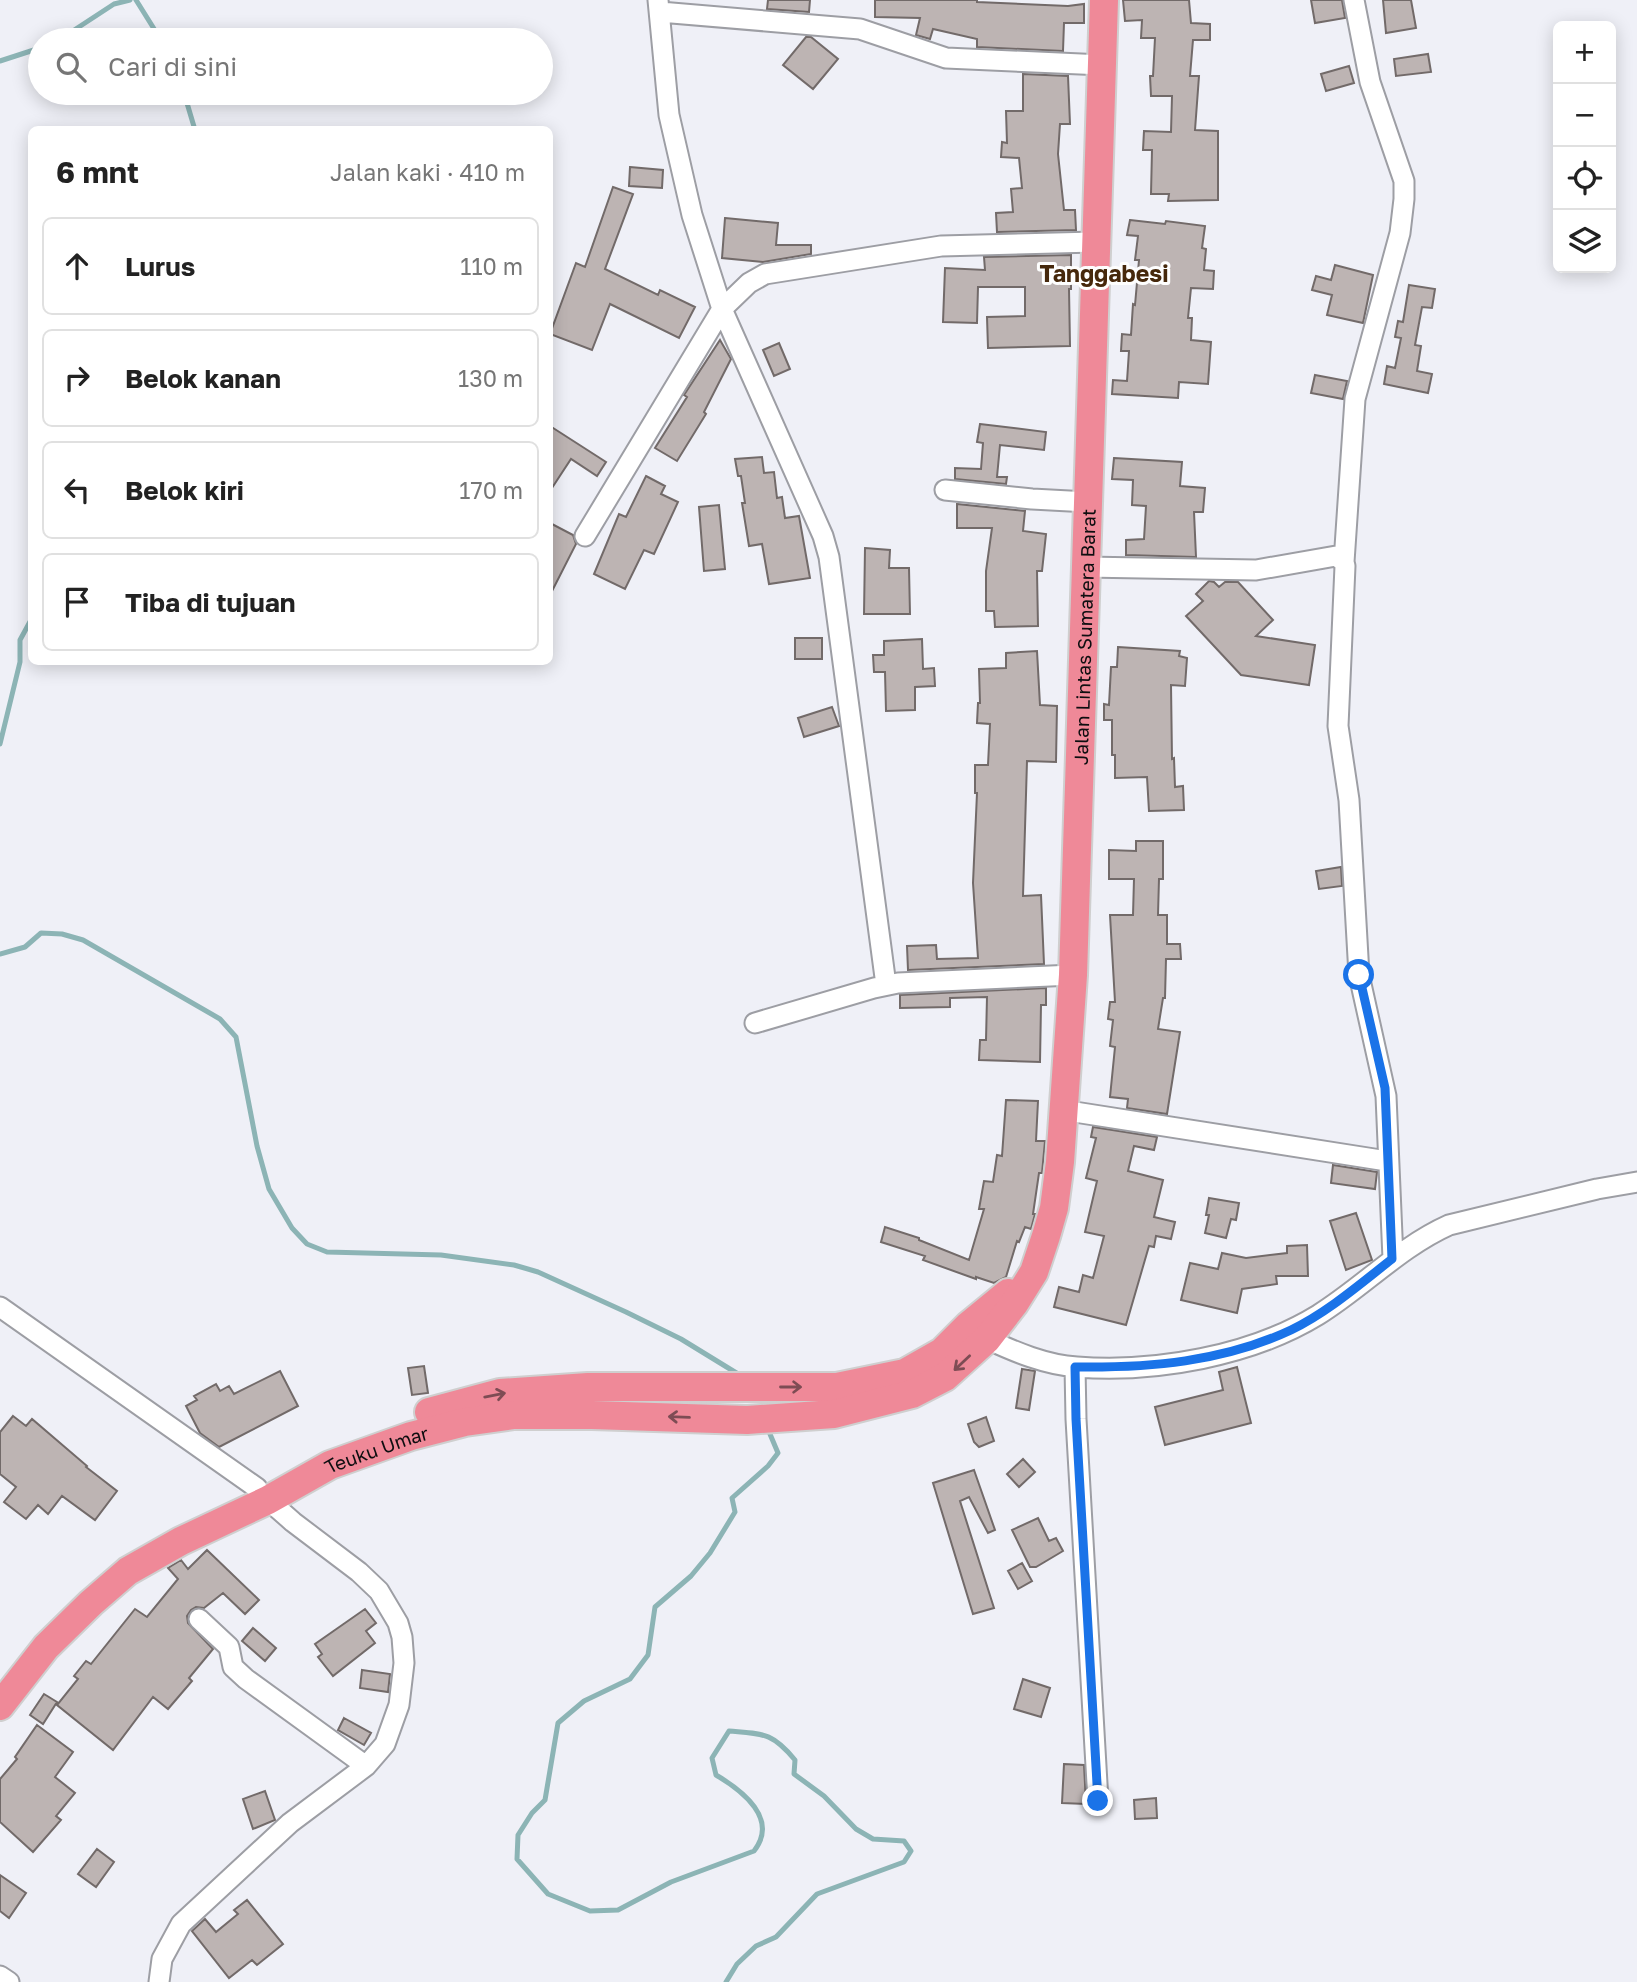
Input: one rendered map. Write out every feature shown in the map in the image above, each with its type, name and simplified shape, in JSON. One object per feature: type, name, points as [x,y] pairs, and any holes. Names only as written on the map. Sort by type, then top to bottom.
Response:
[{"type":"highway","name":"Jalan Lintas Sumatera Barat","points":[[835,1400],[912,1394],[956,1369],[987,1339],[1034,1272],[1054,1208],[1060,1162],[1073,975],[1104,0]]},
{"type":"highway","points":[[835,1400],[905,1373],[942,1352],[969,1325],[1034,1272]]},
{"type":"highway","name":"Teuku Umar","points":[[0,1706],[46,1647],[128,1571],[327,1457],[362,1433],[500,1393],[587,1387],[744,1387],[835,1400]]},
{"type":"highway","name":"Teuku Umar","points":[[327,1457],[465,1422],[514,1415],[747,1419],[835,1400]]},
{"type":"highway","name":"Teuku Umar","points":[[0,1679],[32,1638],[78,1592],[117,1560],[171,1530],[262,1494]]},
{"type":"street","points":[[1354,0],[1373,92],[1404,181],[1405,199],[1400,233],[1355,399],[1343,562],[1345,566],[1338,726],[1350,818],[1359,975],[1385,1088],[1392,1259]]},
{"type":"street","points":[[886,985],[829,557],[823,536],[722,309],[692,215],[669,115],[659,6],[860,29],[947,58],[1103,65]]},
{"type":"street","points":[[585,536],[722,309],[749,283],[765,274],[941,246],[1095,242]]},
{"type":"street","points":[[945,490],[1088,502]]},
{"type":"street","points":[[1085,566],[1256,570],[1336,556],[1343,562]]},
{"type":"street","points":[[755,1023],[886,985],[1073,975]]},
{"type":"street","points":[[1062,1110],[1387,1161]]},
{"type":"street","points":[[987,1339],[1020,1354],[1075,1367],[1167,1365],[1208,1357],[1251,1345],[1290,1330],[1318,1315],[1427,1235],[1463,1220],[1637,1182]]},
{"type":"street","points":[[0,1307],[262,1494],[372,1584],[398,1623],[404,1663],[399,1705],[385,1744],[366,1766],[290,1823],[181,1924],[162,1959],[159,1982]]},
{"type":"street","points":[[1075,1367],[1098,1801]]},
{"type":"street","points":[[199,1619],[229,1647],[233,1667],[246,1679],[366,1766]]},
{"type":"street","points":[[0,1976],[9,1982]]},
{"type":"building","points":[[768,0],[810,0],[809,12],[767,9]]},
{"type":"building","points":[[875,0],[977,0],[1068,6],[1084,4],[1084,23],[1064,23],[1063,51],[977,47],[977,39],[933,29],[930,39],[916,35],[920,18],[875,17]]},
{"type":"building","points":[[1123,0],[1189,0],[1191,23],[1210,24],[1210,40],[1193,40],[1190,76],[1199,76],[1195,130],[1218,131],[1218,200],[1168,201],[1169,194],[1151,194],[1152,150],[1143,150],[1144,131],[1171,132],[1172,96],[1151,96],[1150,76],[1153,76],[1155,38],[1141,38],[1142,20],[1125,21]]},
{"type":"building","points":[[1311,0],[1342,0],[1345,18],[1315,23]]},
{"type":"building","points":[[1383,0],[1411,0],[1416,28],[1386,33]]},
{"type":"building","points":[[806,37],[811,37],[838,59],[813,89],[783,65]]},
{"type":"building","points":[[1428,54],[1431,72],[1396,76],[1394,59]]},
{"type":"building","points":[[1349,66],[1354,83],[1326,91],[1321,74]]},
{"type":"building","points":[[1023,74],[1068,76],[1070,124],[1060,124],[1058,154],[1064,210],[1075,210],[1076,230],[997,232],[996,213],[1013,212],[1011,189],[1022,188],[1019,158],[1001,157],[1002,142],[1007,143],[1006,111],[1023,111]]},
{"type":"building","points":[[630,167],[663,170],[662,188],[629,186]]},
{"type":"building","points":[[613,187],[633,194],[605,269],[658,295],[660,290],[695,307],[679,338],[610,304],[592,350],[553,335],[553,326],[576,263],[585,267]]},
{"type":"building","points":[[725,218],[778,223],[776,245],[811,245],[811,254],[763,262],[722,258]]},
{"type":"building","points":[[1130,220],[1205,226],[1202,248],[1206,249],[1204,270],[1214,271],[1213,289],[1191,288],[1188,318],[1192,318],[1191,340],[1211,342],[1208,384],[1179,382],[1178,398],[1112,394],[1113,380],[1127,381],[1129,351],[1121,351],[1122,334],[1131,335],[1133,304],[1135,305],[1138,236],[1127,235]]},
{"type":"building","points":[[1071,255],[1070,346],[988,348],[987,317],[1025,316],[1025,287],[978,287],[977,323],[943,322],[945,268],[985,270],[984,257]]},
{"type":"building","points":[[1335,265],[1373,275],[1363,323],[1327,315],[1332,295],[1312,290],[1316,276],[1331,280]]},
{"type":"building","points":[[1409,285],[1435,289],[1432,308],[1422,307],[1415,345],[1421,346],[1417,371],[1432,374],[1428,393],[1384,384],[1387,366],[1395,368],[1401,338],[1395,337],[1398,321],[1403,322]]},
{"type":"building","points":[[720,340],[731,359],[704,412],[706,414],[677,461],[655,448],[687,397],[684,395]]},
{"type":"building","points":[[779,343],[790,369],[774,376],[763,350]]},
{"type":"building","points":[[1315,375],[1347,381],[1343,399],[1311,393]]},
{"type":"building","points":[[980,424],[1046,432],[1044,450],[1000,445],[997,477],[1007,477],[1006,484],[955,479],[955,468],[981,469],[983,443],[977,442]]},
{"type":"building","points":[[553,428],[606,462],[597,476],[571,459],[553,486]]},
{"type":"building","points":[[762,457],[764,473],[774,472],[777,498],[782,497],[785,518],[799,516],[810,578],[769,584],[762,544],[749,546],[741,476],[738,476],[735,459]]},
{"type":"building","points":[[1114,458],[1182,462],[1180,486],[1205,488],[1203,512],[1194,512],[1196,557],[1126,555],[1126,540],[1144,539],[1146,506],[1132,505],[1133,480],[1112,479]]},
{"type":"building","points":[[646,476],[665,486],[661,494],[678,502],[654,554],[644,550],[625,589],[594,574],[619,514],[626,517]]},
{"type":"building","points":[[957,504],[1025,511],[1023,531],[1046,534],[1042,571],[1037,571],[1038,626],[995,627],[994,611],[986,611],[986,571],[992,528],[957,528]]},
{"type":"building","points":[[719,505],[725,569],[704,571],[699,507]]},
{"type":"building","points":[[553,525],[573,535],[576,544],[553,589]]},
{"type":"building","points":[[865,548],[890,550],[889,568],[909,568],[910,614],[864,614]]},
{"type":"building","points":[[1209,581],[1219,587],[1225,582],[1238,582],[1273,620],[1256,636],[1315,645],[1309,685],[1241,675],[1186,616],[1203,601],[1196,594]]},
{"type":"building","points":[[795,638],[822,638],[822,659],[795,659]]},
{"type":"building","points":[[922,639],[923,669],[934,668],[935,686],[915,687],[915,710],[886,711],[885,672],[874,672],[873,655],[884,655],[884,641]]},
{"type":"building","points":[[1118,647],[1180,651],[1179,656],[1187,658],[1185,686],[1171,685],[1172,759],[1174,758],[1175,787],[1183,786],[1184,810],[1149,811],[1147,777],[1115,778],[1112,720],[1104,720],[1104,704],[1109,705],[1111,667],[1117,667]]},
{"type":"building","points":[[1037,651],[1040,705],[1057,706],[1056,762],[1027,761],[1023,896],[1041,895],[1044,964],[908,970],[907,946],[936,945],[937,959],[978,958],[973,883],[977,793],[975,765],[988,765],[990,724],[977,723],[980,703],[979,669],[1006,668],[1006,653]]},
{"type":"building","points":[[832,707],[839,726],[804,737],[798,718]]},
{"type":"building","points":[[1136,841],[1163,841],[1163,879],[1159,879],[1158,915],[1167,915],[1167,944],[1180,944],[1181,959],[1166,959],[1165,998],[1158,1029],[1180,1032],[1167,1114],[1127,1108],[1128,1099],[1110,1097],[1115,1047],[1110,1046],[1113,1020],[1108,1019],[1110,1002],[1115,1002],[1110,915],[1133,915],[1134,879],[1109,879],[1109,850],[1136,851]]},
{"type":"building","points":[[1341,867],[1342,886],[1319,889],[1316,871]]},
{"type":"building","points":[[1046,988],[1046,1005],[1041,1005],[1040,1062],[979,1060],[980,1040],[986,1040],[987,997],[950,998],[950,1007],[900,1008],[900,995]]},
{"type":"building","points":[[1006,1100],[1038,1101],[1036,1141],[1045,1141],[1031,1229],[1025,1227],[1019,1242],[1017,1241],[1006,1277],[994,1283],[976,1279],[923,1260],[925,1256],[881,1242],[885,1227],[919,1238],[969,1260],[984,1209],[979,1209],[984,1181],[993,1182],[997,1155],[1002,1156]]},
{"type":"building","points":[[1093,1127],[1157,1137],[1154,1150],[1134,1146],[1128,1171],[1163,1180],[1154,1217],[1175,1222],[1171,1239],[1156,1236],[1154,1247],[1149,1246],[1126,1325],[1054,1307],[1059,1287],[1079,1292],[1083,1275],[1093,1278],[1104,1236],[1085,1232],[1097,1181],[1086,1178],[1096,1138],[1091,1137]]},
{"type":"building","points":[[1333,1165],[1377,1172],[1375,1189],[1331,1183]]},
{"type":"building","points":[[1209,1198],[1239,1203],[1236,1220],[1231,1219],[1226,1238],[1205,1233]]},
{"type":"building","points":[[1356,1213],[1372,1260],[1346,1270],[1330,1221]]},
{"type":"building","points":[[1307,1245],[1308,1276],[1276,1276],[1277,1284],[1242,1289],[1237,1313],[1181,1300],[1190,1263],[1218,1269],[1222,1253],[1246,1258],[1287,1253],[1287,1246]]},
{"type":"building","points":[[424,1366],[428,1393],[412,1395],[408,1368]]},
{"type":"building","points":[[1237,1367],[1251,1423],[1165,1445],[1155,1407],[1223,1390],[1219,1372]]},
{"type":"building","points":[[1022,1369],[1035,1371],[1029,1410],[1016,1408]]},
{"type":"building","points":[[280,1371],[298,1406],[219,1447],[200,1433],[186,1406],[197,1400],[194,1396],[216,1384],[220,1391],[229,1386],[234,1394]]},
{"type":"building","points":[[13,1416],[26,1426],[32,1419],[117,1491],[95,1520],[62,1496],[48,1514],[38,1505],[26,1519],[4,1502],[16,1487],[0,1474],[0,1432]]},
{"type":"building","points":[[986,1417],[994,1441],[979,1447],[974,1442],[968,1424]]},
{"type":"building","points":[[1023,1459],[1035,1472],[1019,1487],[1007,1474]]},
{"type":"building","points":[[974,1470],[995,1530],[988,1533],[969,1497],[960,1501],[994,1608],[973,1614],[933,1483]]},
{"type":"building","points":[[1038,1518],[1049,1541],[1056,1538],[1063,1551],[1036,1567],[1030,1567],[1012,1530]]},
{"type":"building","points":[[207,1550],[259,1600],[245,1614],[223,1593],[204,1608],[196,1607],[191,1610],[187,1616],[188,1623],[213,1649],[189,1678],[192,1681],[168,1709],[153,1697],[113,1750],[57,1705],[78,1679],[74,1676],[86,1661],[91,1664],[135,1609],[147,1617],[178,1579],[168,1568],[181,1560],[188,1569]]},
{"type":"building","points":[[1022,1563],[1032,1581],[1018,1589],[1008,1571]]},
{"type":"building","points":[[365,1609],[376,1623],[366,1631],[375,1643],[333,1676],[318,1657],[322,1654],[315,1644]]},
{"type":"building","points":[[253,1628],[276,1648],[265,1661],[242,1641]]},
{"type":"building","points":[[362,1670],[390,1674],[388,1692],[360,1688]]},
{"type":"building","points":[[1023,1679],[1050,1688],[1041,1717],[1014,1709]]},
{"type":"building","points":[[44,1694],[57,1702],[43,1724],[30,1715]]},
{"type":"building","points":[[344,1718],[371,1733],[364,1745],[338,1730]]},
{"type":"building","points":[[37,1725],[73,1752],[55,1777],[75,1793],[56,1816],[61,1820],[33,1852],[0,1822],[0,1779],[17,1759],[15,1757]]},
{"type":"building","points":[[1064,1764],[1084,1765],[1086,1804],[1062,1803]]},
{"type":"building","points":[[265,1791],[275,1820],[253,1829],[243,1799]]},
{"type":"building","points":[[1156,1798],[1157,1818],[1135,1819],[1134,1800]]},
{"type":"building","points":[[97,1849],[114,1862],[96,1887],[78,1874]]},
{"type":"building","points":[[0,1875],[26,1893],[9,1918],[0,1911]]},
{"type":"building","points":[[247,1900],[283,1944],[257,1965],[252,1960],[229,1978],[192,1931],[205,1919],[216,1932],[238,1914],[234,1910]]},
{"type":"waterway","points":[[77,28],[114,4],[130,0]]},
{"type":"waterway","points":[[136,0],[154,28]]},
{"type":"waterway","points":[[0,61],[28,52]]},
{"type":"waterway","points":[[188,105],[194,126]]},
{"type":"waterway","points":[[0,744],[20,662],[20,640],[28,625]]},
{"type":"waterway","points":[[0,954],[25,947],[41,933],[62,934],[83,940],[220,1019],[236,1037],[257,1146],[269,1189],[292,1228],[307,1244],[327,1252],[441,1255],[514,1265],[538,1272],[681,1339],[743,1377]]},
{"type":"waterway","points":[[726,1982],[737,1964],[756,1946],[776,1937],[817,1894],[904,1862],[911,1851],[904,1841],[873,1839],[856,1829],[824,1796],[794,1774],[795,1760],[773,1739],[759,1734],[729,1731],[712,1758],[716,1775],[737,1789],[760,1817],[761,1839],[754,1851],[671,1882],[618,1910],[590,1911],[548,1894],[517,1859],[518,1835],[532,1813],[545,1800],[558,1723],[584,1701],[630,1679],[648,1655],[655,1607],[691,1576],[710,1553],[735,1512],[732,1498],[768,1466],[778,1453],[767,1427]]},
{"type":"district","name":"Tanggabesi","points":[[1104,273]]},
{"type":"route","points":[[1098,1801],[1075,1367],[1167,1365],[1251,1345],[1290,1330],[1318,1315],[1392,1259],[1386,1096],[1359,975]]}]
